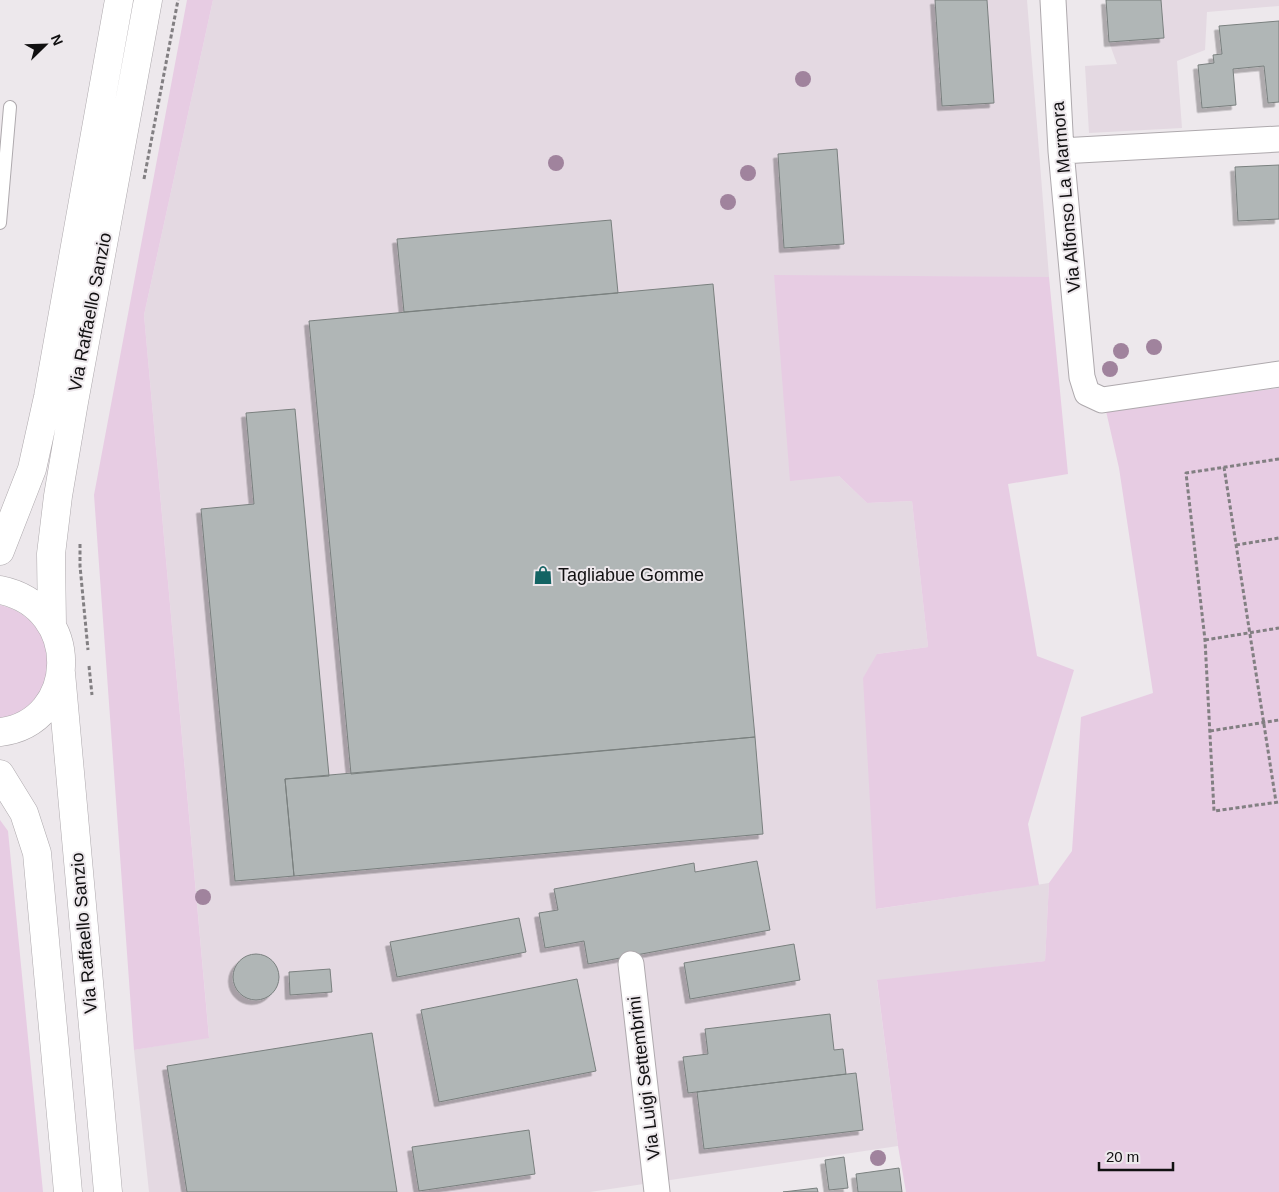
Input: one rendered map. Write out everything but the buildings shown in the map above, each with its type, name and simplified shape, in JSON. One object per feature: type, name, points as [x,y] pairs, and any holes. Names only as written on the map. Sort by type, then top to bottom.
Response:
[{"type":"street","name":"Via Raffaello Sanzio","points":[[0,551],[32,469],[48,397],[119,0]]},
{"type":"street","name":"Via Raffaello Sanzio","points":[[108,1192],[60,649],[52,626],[51,554],[58,496],[75,392],[148,0]]},
{"type":"street","name":"Via Alfonso La Marmora","points":[[1053,0],[1061,151],[1082,377],[1087,393],[1102,400],[1279,374]]},
{"type":"street","points":[[1061,151],[1279,139]]},
{"type":"street","points":[[0,590],[23,598],[34,605],[52,626]]},
{"type":"street","points":[[0,732],[16,728],[37,716],[53,696],[61,673]]},
{"type":"street","points":[[0,774],[24,813],[38,853],[68,1192]]},
{"type":"street","name":"Via Luigi Settembrini","points":[[631,964],[657,1192]]},
{"type":"lane","points":[[0,223],[10,107]]},
{"type":"path","points":[[143,186],[178,0]]},
{"type":"path","points":[[1224,467],[1278,802],[1214,812],[1205,640],[1186,473],[1224,467],[1279,459]]},
{"type":"path","points":[[80,537],[80,566],[88,654]]},
{"type":"path","points":[[1236,545],[1279,538]]},
{"type":"path","points":[[1205,640],[1279,628]]},
{"type":"path","points":[[89,664],[92,703]]},
{"type":"path","points":[[1210,730],[1279,720]]},
{"type":"shaded area","points":[[187,0],[213,0],[144,315],[209,1038],[134,1050],[94,495]]},
{"type":"shaded area","name":"Tagliabue Gomme","points":[[213,0],[1027,0],[1049,277],[774,276],[839,476],[867,503],[912,501],[928,647],[877,654],[877,909],[1049,883],[1045,961],[877,981],[898,1146],[590,1192],[149,1192],[134,1050],[209,1037],[144,315]]},
{"type":"shaded area","points":[[1106,0],[1279,0],[1279,6],[1207,12],[1205,50],[1177,61],[1182,128],[1089,133],[1085,66],[1117,64],[1109,42]]},
{"type":"shaded area","points":[[774,275],[1049,277],[1068,474],[1008,484],[1037,656],[1074,670],[1028,824],[1039,885],[876,909],[863,678],[877,654],[928,647],[912,501],[867,503],[839,476],[790,481]]},
{"type":"shaded area","points":[[1279,388],[1279,1192],[906,1192],[898,1146],[877,980],[1045,961],[1049,883],[1072,851],[1081,717],[1153,693],[1119,468],[1106,411]]},
{"type":"shaded area","points":[[0,605],[28,619],[38,630],[45,643],[48,657],[48,672],[43,687],[33,701],[18,713],[0,719]]},
{"type":"shaded area","points":[[0,820],[8,831],[43,1192],[0,1192]]},
{"type":"place","name":"Tagliabue Gomme","points":[[543,575]]}]
